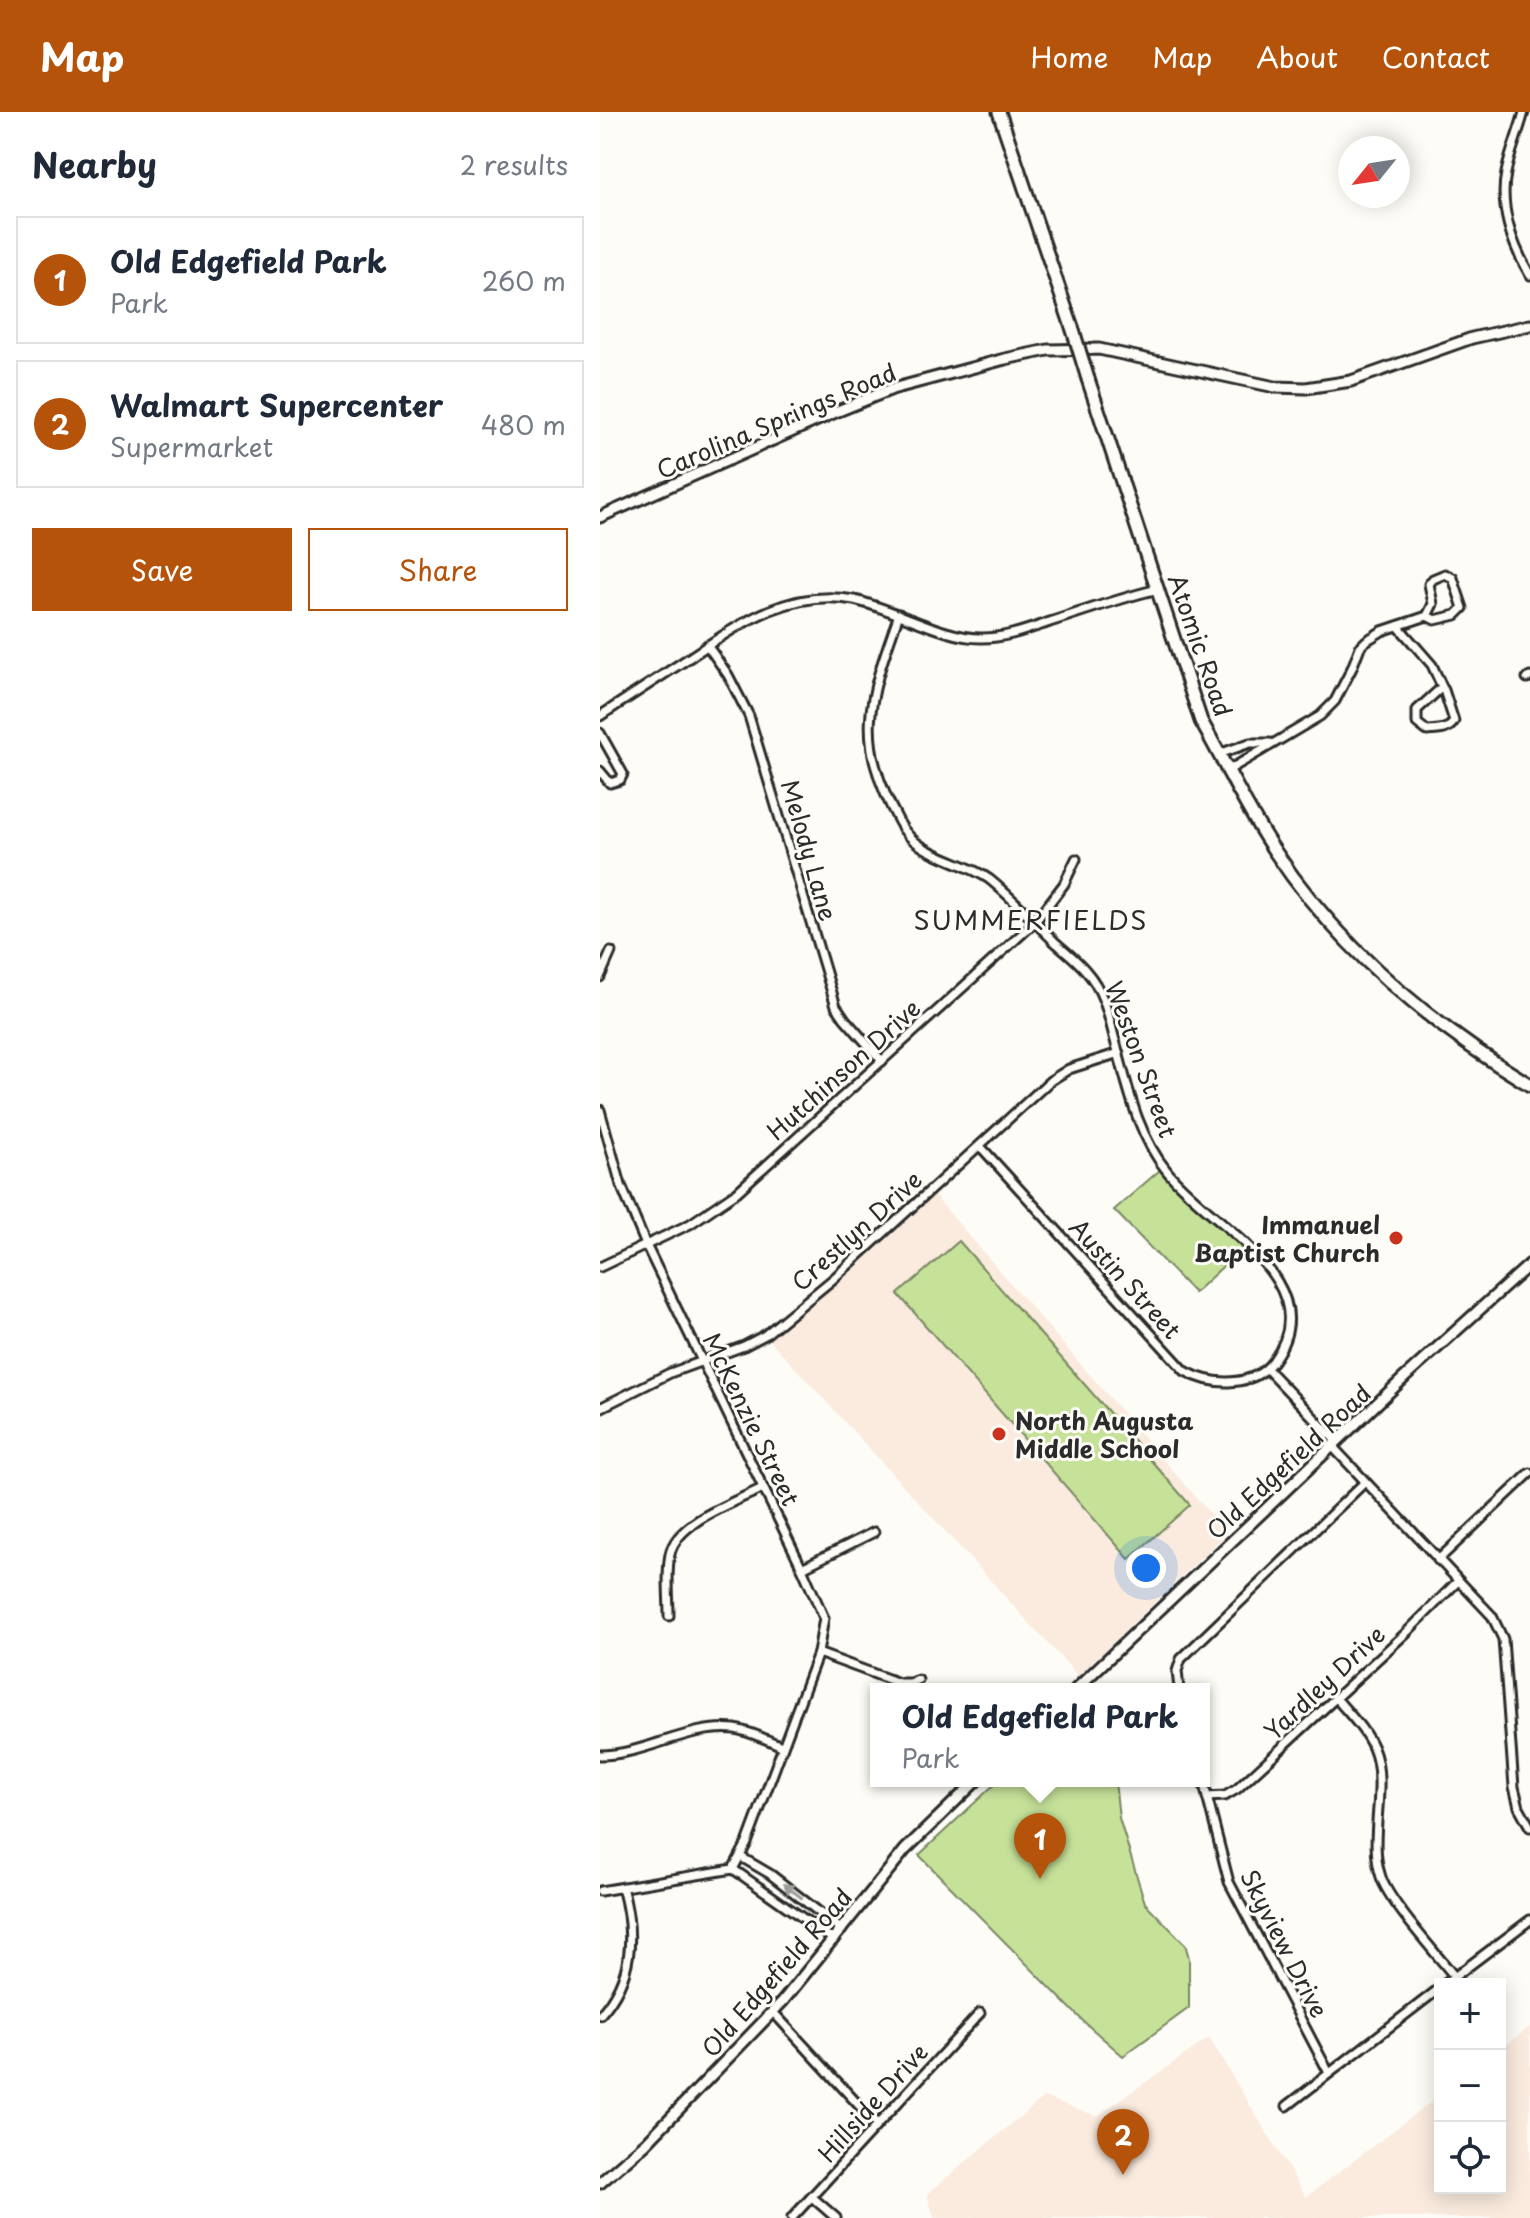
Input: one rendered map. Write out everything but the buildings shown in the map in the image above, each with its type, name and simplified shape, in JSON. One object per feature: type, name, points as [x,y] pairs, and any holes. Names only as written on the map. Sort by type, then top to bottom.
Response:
[{"type":"main road","name":"Atomic Road","points":[[999,112],[1201,721],[1227,771],[1274,852],[1343,938],[1409,1001],[1454,1036],[1530,1085]]},
{"type":"street","points":[[1524,112],[1506,174],[1505,201],[1510,230],[1530,275]]},
{"type":"street","name":"Carolina Springs Road","points":[[600,517],[892,389],[969,367],[1048,350],[1077,348],[1116,352],[1275,387],[1306,388],[1351,381],[1472,338],[1530,325]]},
{"type":"street","points":[[1227,771],[1320,716],[1339,695],[1360,647],[1382,631],[1427,616],[1433,604],[1430,581],[1445,574],[1451,576],[1462,605],[1461,611],[1435,620],[1427,616]]},
{"type":"street","points":[[600,716],[755,615],[804,600],[843,599],[978,639],[1025,631],[1158,589]]},
{"type":"street","name":"Weston Street","points":[[899,614],[875,680],[870,707],[870,742],[880,780],[898,821],[916,843],[978,872],[1094,980],[1104,1000],[1136,1116],[1159,1162],[1192,1198],[1267,1267],[1283,1288],[1289,1316],[1287,1334],[1267,1369]]},
{"type":"street","points":[[1398,626],[1432,665],[1444,690],[1454,718],[1453,724],[1441,730],[1423,729],[1416,720],[1419,706],[1441,688],[1444,690]]},
{"type":"street","name":"Melody Lane","points":[[707,645],[728,675],[749,716],[836,1006],[882,1061]]},
{"type":"street","points":[[600,733],[623,774],[620,780],[610,783],[600,771]]},
{"type":"street","points":[[1219,754],[1244,745],[1276,741]]},
{"type":"street","name":"Hutchinson Drive","points":[[600,1267],[690,1224],[722,1204],[1035,922],[1064,884],[1076,859]]},
{"type":"street","points":[[600,977],[611,952]]},
{"type":"street","name":"Crestlyn Drive","points":[[600,1408],[701,1360],[744,1346],[765,1335],[833,1279],[1050,1081],[1069,1069],[1119,1053]]},
{"type":"street","name":"McKenzie Street","points":[[600,1110],[621,1185],[646,1245],[824,1618],[818,1653],[741,1857],[733,1869]]},
{"type":"street","name":"Austin Street","points":[[980,1146],[1178,1365],[1203,1379],[1226,1382],[1253,1377],[1267,1369]]},
{"type":"street","name":"Old Edgefield Road","points":[[1082,1683],[1334,1444],[1530,1264]]},
{"type":"street","points":[[1267,1369],[1365,1482],[1492,1616],[1503,1639],[1514,1787],[1519,1807],[1530,1827]]},
{"type":"street","points":[[1438,1560],[1530,1473]]},
{"type":"street","points":[[1178,1683],[1177,1671],[1181,1659],[1365,1482]]},
{"type":"street","points":[[669,1616],[669,1556],[679,1536],[706,1516],[763,1488]]},
{"type":"street","points":[[802,1568],[874,1532]]},
{"type":"street","name":"Yardley Drive","points":[[1207,1797],[1225,1796],[1237,1789],[1458,1581]]},
{"type":"street","points":[[818,1653],[899,1683],[918,1680]]},
{"type":"street","points":[[1336,1698],[1368,1739],[1376,1755],[1376,1846],[1382,1881],[1454,1976]]},
{"type":"street","points":[[600,1755],[617,1754],[722,1729],[748,1732],[782,1746]]},
{"type":"street","name":"Old Edgefield Road","points":[[600,2183],[646,2143],[773,2012],[905,1850],[970,1787]]},
{"type":"street","name":"Skyview Drive","points":[[1204,1787],[1229,1882],[1329,2073]]},
{"type":"street","points":[[741,1857],[770,1874],[842,1930]]},
{"type":"street","points":[[600,1891],[733,1869],[834,1940]]},
{"type":"street","points":[[600,2015],[620,1987],[630,1955],[630,1926],[622,1887]]},
{"type":"street","points":[[1452,1978],[1530,1920]]},
{"type":"street","points":[[1287,2106],[1434,1992]]},
{"type":"street","points":[[773,2012],[877,2125]]},
{"type":"street","name":"Hillside Drive","points":[[792,2218],[980,2013]]},
{"type":"street","points":[[812,2197],[836,2218]]},
{"type":"shaded area","name":"North Augusta Middle School","points":[[932,1193],[1227,1533],[1078,1676],[765,1335]]},
{"type":"shaded area","points":[[1530,2027],[1530,2218],[934,2218],[927,2194],[1044,2097],[1097,2116],[1209,2038],[1306,2197],[1434,2100],[1434,2194],[1506,2194],[1506,2045]]},
{"type":"green space","points":[[1161,1169],[1245,1246],[1194,1293],[1114,1210]]},
{"type":"green space","points":[[959,1241],[1190,1505],[1129,1559],[898,1294]]},
{"type":"green space","points":[[992,1787],[1116,1787],[1119,1818],[1145,1903],[1185,1944],[1189,1958],[1189,2008],[1123,2056],[1083,2021],[919,1855]]},
{"type":"place","name":"Immanuel Baptist Church","points":[[1396,1238]]},
{"type":"place","name":"North Augusta Middle School","points":[[999,1434]]},
{"type":"place","name":"Old Edgefield Park","points":[[1040,1879]]},
{"type":"place","name":"Walmart Supercenter","points":[[1123,2175]]},
{"type":"district","name":"SUMMERFIELDS","points":[[1031,919]]}]
